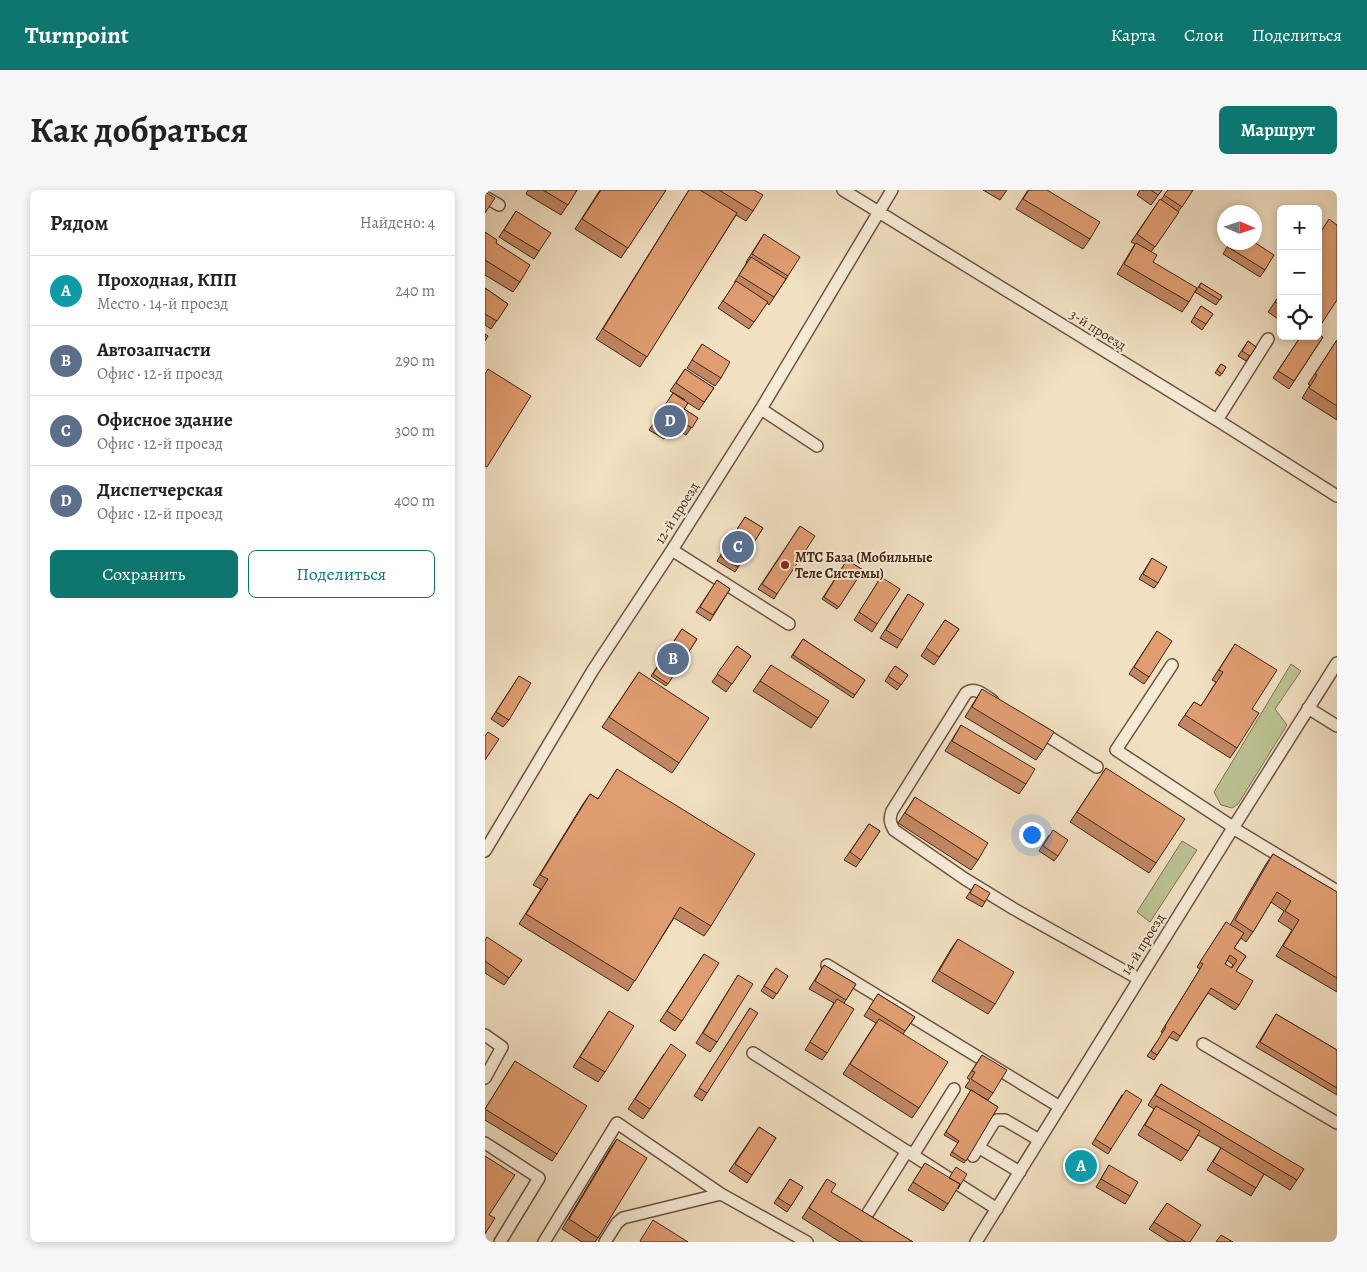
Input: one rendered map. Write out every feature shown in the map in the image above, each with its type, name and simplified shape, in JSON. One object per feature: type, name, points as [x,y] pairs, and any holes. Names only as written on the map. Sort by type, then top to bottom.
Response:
[{"type":"street","name":"3-й проезд","points":[[843,190],[1337,496]]},
{"type":"street","name":"12-й проезд","points":[[485,851],[593,670],[761,409],[893,190]]},
{"type":"street","points":[[485,197],[499,205]]},
{"type":"street","points":[[1217,420],[1269,339]]},
{"type":"street","points":[[761,409],[817,446]]},
{"type":"street","points":[[672,550],[789,624]]},
{"type":"street","name":"14-й проезд","points":[[976,1242],[1337,663]]},
{"type":"street","points":[[1172,665],[1116,750],[1233,827],[1337,890]]},
{"type":"street","points":[[1000,705],[976,690],[970,690],[966,693],[891,811],[890,824],[894,830],[1014,910],[1139,979]]},
{"type":"street","points":[[1308,708],[1337,726]]},
{"type":"street","points":[[1032,726],[1097,768]]},
{"type":"street","points":[[827,965],[1060,1107]]},
{"type":"street","points":[[485,1035],[502,1046],[485,1078]]},
{"type":"street","points":[[1203,1044],[1337,1123]]},
{"type":"street","points":[[753,1053],[997,1209]]},
{"type":"street","points":[[867,1213],[954,1089]]},
{"type":"street","points":[[1020,1172],[975,1151],[993,1122],[1001,1119],[1039,1140]]},
{"type":"street","points":[[558,1242],[546,1239],[617,1124],[721,1194],[807,1242]]},
{"type":"street","points":[[485,1143],[539,1178],[499,1242]]},
{"type":"street","points":[[605,1242],[623,1218],[721,1194]]},
{"type":"green space","points":[[1291,664],[1301,671],[1275,709],[1287,725],[1238,804],[1232,808],[1221,805],[1214,792]]},
{"type":"green space","points":[[1182,841],[1197,850],[1150,922],[1137,912]]},
{"type":"building","points":[[543,190],[577,190],[568,205]]},
{"type":"building","points":[[601,190],[666,190],[628,248],[582,219]]},
{"type":"building","points":[[689,190],[700,190],[737,213],[647,357],[603,329]]},
{"type":"building","points":[[719,190],[754,190],[763,195],[753,211]]},
{"type":"building","points":[[1029,190],[1047,190],[1100,222],[1090,239],[1023,199]]},
{"type":"building","points":[[1151,190],[1162,190],[1158,195]]},
{"type":"building","points":[[1168,190],[1193,190],[1182,207],[1164,195]]},
{"type":"building","points":[[485,192],[495,198],[485,213]]},
{"type":"building","points":[[1160,199],[1179,212],[1155,247],[1137,234]]},
{"type":"building","points":[[516,211],[551,233],[539,251],[504,230]]},
{"type":"building","points":[[1329,219],[1337,225],[1337,300],[1322,323],[1322,250],[1322,230]]},
{"type":"building","points":[[485,232],[497,240],[496,243],[530,265],[520,282],[485,260]]},
{"type":"building","points":[[764,234],[800,257],[788,276],[752,254]]},
{"type":"building","points":[[1136,243],[1157,255],[1153,262],[1197,288],[1189,302],[1124,264]]},
{"type":"building","points":[[1262,247],[1274,255],[1265,270],[1233,250],[1262,250]]},
{"type":"building","points":[[751,257],[786,279],[774,297],[739,275]]},
{"type":"building","points":[[736,281],[768,302],[754,322],[723,301]]},
{"type":"building","points":[[1201,283],[1222,296],[1220,300],[1199,287]]},
{"type":"building","points":[[485,288],[508,304],[497,321],[485,314]]},
{"type":"building","points":[[1201,306],[1213,314],[1206,324],[1194,317]]},
{"type":"building","points":[[1298,340],[1321,340],[1294,381],[1278,371]]},
{"type":"building","points":[[1337,340],[1337,406],[1309,388],[1317,375],[1315,374]]},
{"type":"building","points":[[1248,341],[1256,347],[1250,356],[1242,351]]},
{"type":"building","points":[[702,344],[730,362],[721,378],[692,360]]},
{"type":"building","points":[[1221,364],[1226,367],[1222,374],[1217,370]]},
{"type":"building","points":[[488,369],[531,396],[487,467],[485,466],[485,374]]},
{"type":"building","points":[[685,369],[714,388],[704,402],[676,383]]},
{"type":"building","points":[[673,393],[688,403],[684,409],[698,418],[692,428],[677,419],[669,432],[654,422]]},
{"type":"building","points":[[745,517],[763,528],[738,567],[720,556]]},
{"type":"building","name":"МТС База (Мобильные Теле Системы)","points":[[800,526],[815,536],[777,594],[762,584]]},
{"type":"building","points":[[1152,558],[1167,567],[1158,583],[1143,574]]},
{"type":"building","points":[[847,560],[863,570],[839,607],[824,597]]},
{"type":"building","points":[[881,577],[900,589],[877,624],[859,612]]},
{"type":"building","points":[[717,580],[730,589],[713,615],[700,607]]},
{"type":"building","points":[[908,594],[924,604],[902,640],[886,630]]},
{"type":"building","points":[[945,620],[959,629],[939,657],[926,648]]},
{"type":"building","points":[[682,629],[697,639],[668,684],[653,674]]},
{"type":"building","points":[[1157,631],[1172,641],[1149,677],[1134,667]]},
{"type":"building","points":[[803,639],[865,680],[855,695],[793,655]]},
{"type":"building","points":[[1235,644],[1277,670],[1252,709],[1259,713],[1237,748],[1185,715],[1194,702],[1201,706],[1223,672],[1219,670]]},
{"type":"building","points":[[737,646],[751,656],[732,684],[717,674]]},
{"type":"building","points":[[771,665],[829,701],[818,718],[760,681]]},
{"type":"building","points":[[895,666],[908,675],[901,685],[888,676]]},
{"type":"building","points":[[639,672],[709,718],[679,763],[609,717]]},
{"type":"building","points":[[519,676],[531,683],[509,720],[496,712]]},
{"type":"building","points":[[982,689],[1054,732],[1043,750],[972,707]]},
{"type":"building","points":[[961,725],[1035,769],[1026,784],[952,741]]},
{"type":"building","points":[[488,732],[499,739],[485,760],[485,736]]},
{"type":"building","points":[[1106,768],[1185,819],[1156,863],[1077,812]]},
{"type":"building","points":[[617,769],[755,854],[711,926],[680,907],[635,981],[526,914],[548,879],[540,875],[590,794],[598,799]]},
{"type":"building","points":[[915,797],[988,843],[978,860],[905,813]]},
{"type":"building","points":[[869,824],[880,831],[861,860],[850,852]]},
{"type":"building","points":[[1053,830],[1068,840],[1058,856],[1043,846]]},
{"type":"building","points":[[1273,854],[1337,892],[1337,978],[1283,946],[1299,920],[1285,911],[1291,901],[1277,892],[1253,932],[1235,920]]},
{"type":"building","points":[[975,884],[990,893],[985,902],[970,893]]},
{"type":"building","points":[[1226,922],[1244,933],[1234,948],[1246,956],[1236,971],[1253,981],[1239,1005],[1211,988],[1180,1036],[1173,1031],[1157,1055],[1151,1051],[1203,964],[1200,962]],"holes":[[[1230,955],[1237,960],[1232,968],[1225,964]]]},
{"type":"building","points":[[487,937],[522,960],[509,978],[485,961],[485,940]]},
{"type":"building","points":[[958,939],[1014,972],[995,1004],[939,971]]},
{"type":"building","points":[[704,954],[719,963],[682,1021],[667,1011]]},
{"type":"building","points":[[824,965],[856,984],[846,1000],[815,981]]},
{"type":"building","points":[[776,968],[788,976],[777,994],[764,986]]},
{"type":"building","points":[[738,975],[753,984],[717,1042],[703,1033]]},
{"type":"building","points":[[878,994],[915,1017],[905,1031],[869,1008]]},
{"type":"building","points":[[837,999],[854,1009],[827,1053],[810,1042]]},
{"type":"building","points":[[750,1008],[758,1013],[707,1093],[699,1088]]},
{"type":"building","points":[[609,1011],[634,1026],[605,1072],[580,1057]]},
{"type":"building","points":[[1276,1014],[1337,1050],[1337,1088],[1260,1042]]},
{"type":"building","points":[[879,1019],[948,1062],[919,1108],[850,1064]]},
{"type":"building","points":[[671,1044],[686,1055],[650,1109],[635,1099]]},
{"type":"building","points":[[982,1055],[1007,1070],[993,1093],[971,1079],[975,1072],[972,1071]]},
{"type":"building","points":[[515,1061],[587,1106],[557,1154],[485,1109]]},
{"type":"building","points":[[1161,1084],[1304,1169],[1297,1180],[1155,1095]]},
{"type":"building","points":[[971,1090],[998,1107],[966,1161],[952,1152],[959,1141],[946,1132]]},
{"type":"building","points":[[1126,1090],[1142,1100],[1111,1149],[1095,1139]]},
{"type":"building","points":[[1156,1106],[1200,1131],[1188,1151],[1145,1125]]},
{"type":"building","points":[[759,1127],[776,1138],[752,1175],[735,1164]]},
{"type":"building","points":[[617,1139],[647,1158],[598,1238],[569,1219]]},
{"type":"building","points":[[1221,1148],[1264,1174],[1256,1188],[1213,1162]]},
{"type":"building","points":[[1084,1153],[1092,1158],[1082,1174],[1074,1169]]},
{"type":"building","points":[[485,1156],[515,1175],[489,1215],[495,1218],[485,1234]]},
{"type":"building","points":[[925,1163],[960,1184],[948,1204],[913,1182]]},
{"type":"building","points":[[1109,1165],[1138,1182],[1130,1196],[1101,1179]]},
{"type":"building","points":[[956,1167],[967,1174],[958,1189],[960,1184],[949,1178]]},
{"type":"building","points":[[790,1179],[803,1187],[791,1206],[778,1198]]},
{"type":"building","points":[[827,1179],[836,1184],[831,1192],[913,1242],[863,1242],[809,1208]]},
{"type":"building","points":[[1167,1203],[1201,1225],[1190,1242],[1186,1242],[1154,1222]]},
{"type":"building","points":[[653,1220],[688,1242],[640,1241]]},
{"type":"building","points":[[1221,1235],[1233,1242],[1216,1242]]},
{"type":"place","name":"Диспетчерская","points":[[670,421]]},
{"type":"place","name":"Офисное здание","points":[[738,547]]},
{"type":"place","name":"МТС База (Мобильные Теле Системы)","points":[[785,565]]},
{"type":"place","name":"Автозапчасти","points":[[673,659]]},
{"type":"place","name":"Проходная, КПП","points":[[1081,1166]]}]
